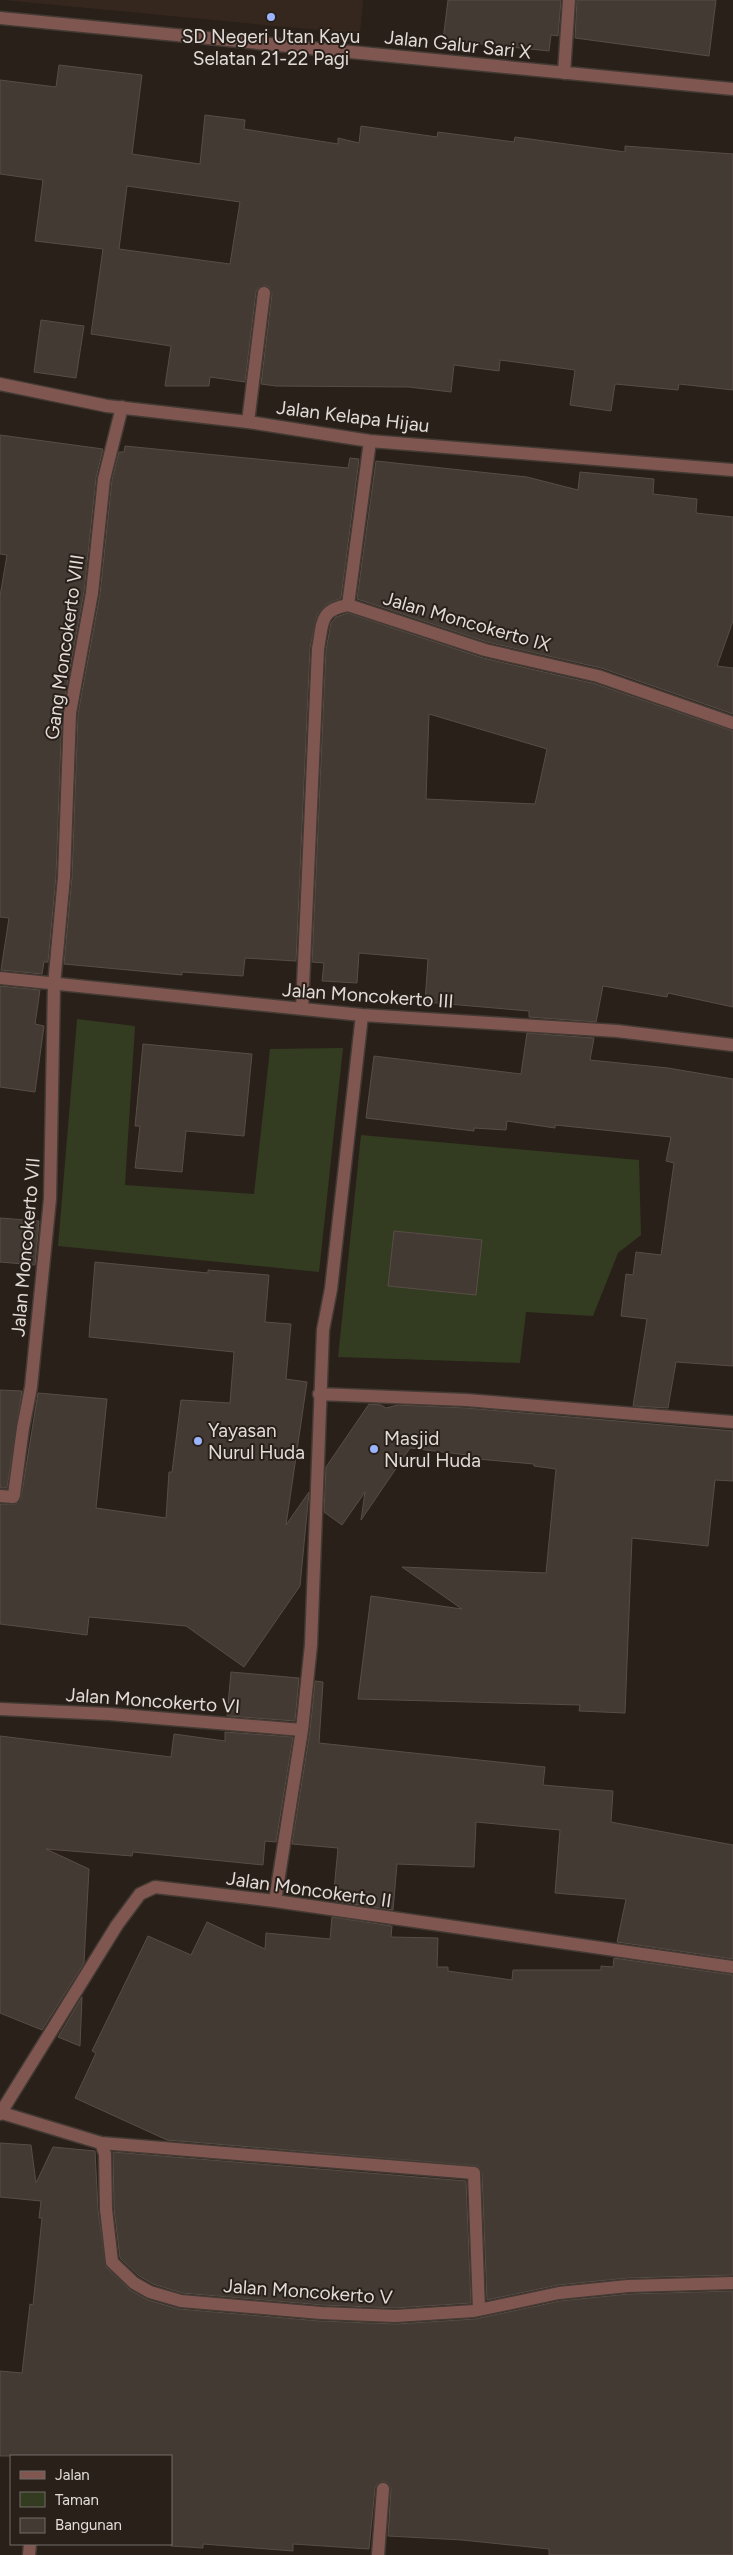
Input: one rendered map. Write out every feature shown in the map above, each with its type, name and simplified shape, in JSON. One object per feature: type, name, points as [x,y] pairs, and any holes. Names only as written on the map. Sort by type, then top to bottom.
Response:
[{"type":"street","points":[[564,73],[569,0]]},
{"type":"street","name":"Jalan Galur Sari X","points":[[0,18],[733,90]]},
{"type":"street","points":[[248,422],[264,293]]},
{"type":"street","name":"Jalan Kelapa Hijau","points":[[0,384],[122,407],[248,422],[370,442],[733,470]]},
{"type":"street","name":"Gang Moncokerto VIII","points":[[54,984],[64,877],[70,713],[92,593],[104,479],[122,407]]},
{"type":"street","points":[[302,1009],[318,648],[325,614],[333,607],[348,605],[370,442]]},
{"type":"street","name":"Jalan Moncokerto IX","points":[[348,605],[485,650],[598,676],[733,723]]},
{"type":"street","name":"Jalan Moncokerto III","points":[[0,978],[362,1015],[617,1031],[733,1045]]},
{"type":"street","name":"Jalan Moncokerto VII","points":[[0,1496],[12,1497],[14,1495],[23,1428],[32,1387],[50,1199],[54,984]]},
{"type":"street","points":[[275,1901],[302,1730],[311,1645],[319,1394],[323,1330],[331,1288],[362,1015]]},
{"type":"street","points":[[319,1394],[466,1400],[733,1422]]},
{"type":"street","name":"Jalan Moncokerto VI","points":[[0,1709],[109,1714],[302,1730]]},
{"type":"street","name":"Jalan Moncokerto II","points":[[1,2113],[118,1925],[140,1894],[155,1887],[275,1901],[733,1967]]},
{"type":"street","points":[[1,2113],[100,2143],[474,2173],[479,2310]]},
{"type":"street","name":"Jalan Moncokerto V","points":[[100,2143],[104,2154],[106,2209],[112,2262],[134,2283],[150,2292],[181,2301],[321,2313],[395,2316],[479,2310],[559,2294],[628,2286],[733,2283]]},
{"type":"street","points":[[378,2555],[383,2489]]},
{"type":"shaded area","name":"SD Negeri Utan Kayu Selatan 21-22 Pagi","points":[[3,0],[363,0],[360,34]]},
{"type":"green space","points":[[77,1019],[135,1026],[125,1185],[254,1194],[270,1049],[343,1048],[319,1272],[58,1246]]},
{"type":"green space","points":[[361,1135],[639,1160],[641,1235],[618,1253],[593,1316],[526,1312],[520,1363],[338,1357]]},
{"type":"building","points":[[448,0],[561,0],[558,36],[551,35],[549,51],[443,40]]},
{"type":"building","points":[[577,0],[716,0],[709,56],[575,38]]},
{"type":"building","points":[[59,65],[142,75],[132,154],[200,164],[205,115],[245,120],[244,129],[338,144],[338,138],[359,143],[361,126],[437,137],[438,132],[514,142],[515,137],[625,152],[625,146],[733,154],[733,390],[679,384],[678,390],[615,384],[611,411],[570,405],[575,370],[500,360],[499,371],[454,365],[451,392],[409,387],[276,386],[261,384],[272,294],[269,287],[265,285],[258,288],[256,292],[245,382],[210,377],[209,386],[165,386],[171,346],[91,334],[103,249],[35,241],[43,180],[0,174],[0,80],[56,87]],"holes":[[[127,186],[240,202],[230,264],[119,249]]]},
{"type":"building","points":[[41,320],[84,326],[76,378],[34,372]]},
{"type":"building","points":[[0,435],[103,449],[96,478],[84,592],[62,712],[56,876],[48,962],[44,962],[42,974],[1,970],[9,918],[0,917],[0,596],[7,555],[0,554]]},
{"type":"building","points":[[125,446],[348,468],[350,458],[359,459],[341,598],[327,604],[317,615],[310,648],[296,961],[245,958],[243,976],[182,972],[182,975],[64,964],[72,877],[78,714],[100,594],[112,480],[119,452],[124,452]]},
{"type":"building","points":[[376,461],[527,477],[578,490],[580,472],[654,479],[653,494],[697,499],[696,513],[733,517],[733,621],[717,666],[733,668],[733,714],[601,668],[487,642],[357,599]]},
{"type":"building","points":[[348,613],[483,658],[596,684],[733,731],[733,1007],[668,993],[667,997],[603,986],[596,1022],[529,1017],[529,1011],[425,1002],[428,959],[359,953],[357,983],[322,981],[324,963],[312,962],[326,650],[331,623],[336,617]],"holes":[[[429,714],[547,749],[535,804],[426,799]]]},
{"type":"building","points":[[0,986],[40,990],[35,1024],[44,1026],[35,1092],[0,1087]]},
{"type":"building","points":[[527,1033],[594,1038],[590,1060],[668,1068],[733,1079],[733,1366],[676,1362],[668,1408],[633,1406],[647,1319],[621,1316],[626,1274],[633,1275],[636,1252],[661,1255],[674,1163],[666,1161],[671,1137],[555,1125],[555,1128],[507,1121],[506,1130],[474,1128],[474,1131],[366,1118],[374,1056],[521,1074]]},
{"type":"building","points":[[143,1044],[252,1054],[244,1136],[186,1131],[182,1172],[135,1168],[140,1126],[135,1126]]},
{"type":"building","points":[[0,1218],[39,1221],[35,1265],[0,1262]]},
{"type":"building","points":[[394,1231],[482,1240],[476,1295],[388,1286]]},
{"type":"building","points":[[95,1262],[208,1273],[208,1270],[269,1275],[265,1322],[291,1324],[286,1379],[307,1382],[286,1525],[309,1492],[300,1586],[244,1667],[186,1626],[89,1617],[87,1635],[0,1624],[0,1504],[16,1504],[21,1498],[38,1393],[107,1399],[96,1508],[166,1518],[169,1472],[172,1472],[181,1400],[230,1403],[234,1352],[89,1337]]},
{"type":"building","points":[[0,1390],[22,1391],[7,1488],[0,1488]]},
{"type":"building","points":[[369,1404],[381,1405],[386,1408],[398,1405],[466,1408],[733,1431],[733,1481],[715,1480],[708,1546],[632,1538],[625,1713],[579,1711],[580,1705],[358,1699],[371,1596],[462,1609],[402,1567],[546,1573],[556,1469],[534,1466],[534,1464],[466,1458],[467,1455],[410,1448],[361,1520],[365,1492],[342,1525],[324,1512],[326,1467]]},
{"type":"building","points":[[231,1672],[299,1678],[295,1721],[227,1716]]},
{"type":"building","points":[[315,1681],[323,1682],[319,1743],[545,1767],[543,1785],[613,1791],[611,1822],[733,1845],[733,1959],[617,1942],[626,1899],[555,1893],[560,1830],[476,1822],[474,1867],[397,1864],[393,1910],[333,1901],[338,1848],[292,1844],[310,1731]]},
{"type":"building","points":[[225,1732],[293,1737],[276,1842],[265,1841],[263,1865],[133,1852],[132,1856],[46,1849],[89,1869],[84,1963],[42,2030],[0,2013],[0,1736],[171,1757],[174,1734],[225,1741]]},
{"type":"building","points":[[332,1917],[392,1926],[391,1937],[438,1938],[437,1967],[448,1967],[448,1971],[512,1980],[513,1970],[601,1970],[601,1966],[613,1967],[614,1958],[733,1975],[733,2275],[628,2278],[558,2285],[487,2300],[482,2173],[478,2166],[167,2140],[75,2098],[96,2053],[92,2051],[148,1936],[191,1955],[207,1922],[265,1949],[266,1933],[330,1939]]},
{"type":"building","points":[[82,1997],[80,2046],[58,2037]]},
{"type":"building","points":[[0,2143],[31,2145],[36,2183],[53,2147],[95,2151],[98,2210],[106,2267],[130,2290],[148,2300],[179,2309],[320,2321],[396,2324],[475,2319],[560,2301],[629,2294],[733,2291],[733,2555],[549,2555],[549,2549],[462,2540],[388,2536],[391,2489],[388,2483],[383,2481],[377,2484],[375,2488],[369,2549],[293,2544],[293,2551],[203,2544],[203,2548],[171,2546],[172,2455],[0,2456],[0,2371],[22,2373],[30,2304],[33,2305],[42,2218],[39,2218],[41,2201],[0,2197]]},
{"type":"building","points":[[113,2152],[466,2181],[471,2303],[395,2308],[322,2305],[182,2293],[153,2284],[139,2276],[120,2258],[114,2208]]},
{"type":"place","name":"SD Negeri Utan Kayu Selatan 21-22 Pagi","points":[[271,17]]},
{"type":"place","name":"Yayasan Nurul Huda","points":[[198,1441]]},
{"type":"place","name":"Masjid Nurul Huda","points":[[374,1449]]}]
